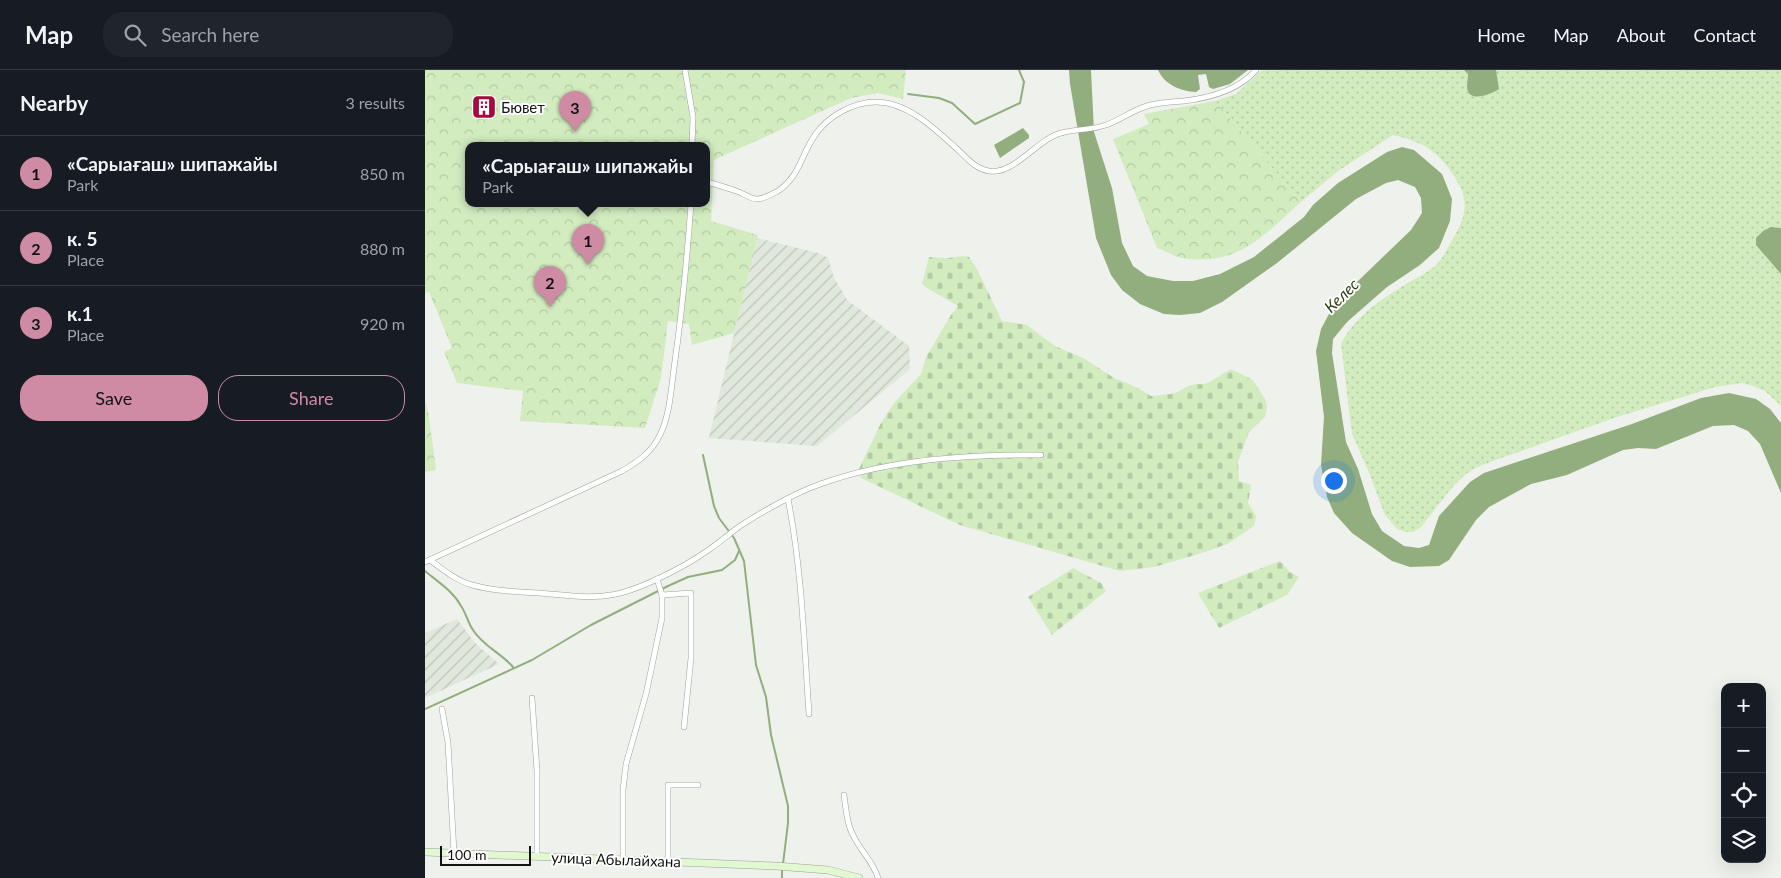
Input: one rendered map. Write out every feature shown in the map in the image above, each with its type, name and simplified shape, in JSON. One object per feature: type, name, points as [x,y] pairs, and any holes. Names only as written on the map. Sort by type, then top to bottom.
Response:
[{"type":"main road","name":"улица Абылайхана","points":[[425,852],[776,866],[828,870],[859,878]]},
{"type":"street","points":[[685,70],[693,117],[692,142]]},
{"type":"street","points":[[710,183],[756,199],[771,195],[787,184],[801,164],[814,136],[825,123],[839,113],[862,103],[889,103],[904,109],[939,133],[973,164],[989,171],[1008,168],[1051,137],[1064,132],[1105,125],[1145,106],[1164,101],[1184,101],[1224,91],[1238,85],[1256,70]]},
{"type":"street","points":[[427,561],[622,471],[643,458],[652,448],[661,434],[668,413],[681,323],[691,207]]},
{"type":"street","points":[[427,561],[471,585],[511,592],[589,597],[611,595],[631,590],[657,579],[706,552],[740,526],[810,488],[847,476],[900,464],[988,455],[1041,455]]},
{"type":"street","points":[[788,499],[795,534],[801,590],[809,714]]},
{"type":"street","points":[[623,860],[623,790],[626,764],[646,694],[662,618],[663,595],[657,579]]},
{"type":"street","points":[[663,595],[691,593],[691,658],[684,727]]},
{"type":"street","points":[[532,698],[537,771],[537,856]]},
{"type":"street","points":[[442,709],[449,743],[454,853]]},
{"type":"street","points":[[668,862],[668,785],[698,785]]},
{"type":"street","points":[[844,795],[853,837],[876,870],[878,878]]},
{"type":"shaded area","name":"Келес","points":[[1069,70],[1091,70],[1094,132],[1112,188],[1122,243],[1133,266],[1147,276],[1173,281],[1193,281],[1220,274],[1254,257],[1304,217],[1313,205],[1338,183],[1387,152],[1402,147],[1414,150],[1442,174],[1452,199],[1450,221],[1439,248],[1420,265],[1387,287],[1347,322],[1333,339],[1332,353],[1346,442],[1358,469],[1372,514],[1382,531],[1404,546],[1419,548],[1429,545],[1439,516],[1470,482],[1484,473],[1632,424],[1701,398],[1729,393],[1756,399],[1770,409],[1781,423],[1781,493],[1760,444],[1748,431],[1734,425],[1713,426],[1656,449],[1638,448],[1623,450],[1567,475],[1531,484],[1489,507],[1476,520],[1449,560],[1439,566],[1410,567],[1392,561],[1352,533],[1334,513],[1327,497],[1321,465],[1324,417],[1316,351],[1321,329],[1329,314],[1359,280],[1411,230],[1422,213],[1421,198],[1415,187],[1398,180],[1386,183],[1356,199],[1277,263],[1222,302],[1200,313],[1164,314],[1140,304],[1122,290],[1111,275],[1096,238]]},
{"type":"shaded area","points":[[1158,70],[1248,70],[1230,84],[1213,89],[1209,87],[1206,74],[1198,75],[1200,89],[1196,92],[1174,86],[1165,80]]},
{"type":"shaded area","points":[[1464,70],[1496,70],[1499,89],[1480,96],[1471,95],[1467,87],[1468,74]]},
{"type":"shaded area","points":[[1023,128],[1029,135],[1029,138],[1000,158],[994,145]]},
{"type":"shaded area","points":[[1771,227],[1781,228],[1781,274],[1756,245],[1756,238],[1763,231]]},
{"type":"shaded area","points":[[757,238],[818,253],[828,258],[834,278],[847,300],[909,346],[910,369],[817,446],[709,438]]},
{"type":"shaded area","points":[[457,619],[475,643],[499,664],[425,698],[425,633]]},
{"type":"green space","points":[[425,70],[906,70],[903,99],[878,93],[851,98],[714,160],[711,221],[758,235],[734,333],[692,345],[689,324],[668,321],[661,378],[645,428],[520,421],[523,391],[457,383],[444,352],[452,348],[429,292],[425,293]]},
{"type":"green space","points":[[1262,70],[1781,70],[1781,406],[1765,391],[1742,383],[1715,387],[1614,418],[1475,469],[1466,474],[1453,486],[1420,528],[1413,532],[1397,529],[1385,515],[1352,434],[1341,344],[1353,325],[1370,309],[1434,267],[1444,255],[1463,217],[1465,209],[1463,194],[1448,167],[1428,148],[1412,140],[1393,135],[1338,171],[1301,202],[1215,101],[1236,94]]},
{"type":"green space","points":[[1215,101],[1301,202],[1261,237],[1234,253],[1219,258],[1202,260],[1182,258],[1157,248],[1113,139],[1149,124],[1144,114]]},
{"type":"green space","points":[[929,257],[948,258],[969,257],[977,269],[1002,321],[1027,325],[1055,346],[1085,359],[1114,378],[1136,387],[1151,396],[1171,394],[1192,385],[1206,384],[1231,369],[1253,380],[1265,399],[1267,407],[1265,417],[1249,432],[1238,462],[1239,481],[1251,485],[1248,503],[1256,516],[1254,526],[1227,544],[1202,553],[1154,567],[1120,571],[960,525],[861,478],[859,469],[881,423],[894,403],[921,374],[926,357],[958,306],[922,284]]},
{"type":"green space","points":[[425,400],[436,470],[425,472]]},
{"type":"green space","points":[[1280,561],[1290,572],[1299,577],[1287,595],[1219,628],[1198,593]]},
{"type":"green space","points":[[1073,568],[1101,583],[1106,591],[1052,635],[1028,597]]},
{"type":"waterway","points":[[908,94],[939,98],[952,103],[975,124],[1020,103],[1024,82],[1019,70]]},
{"type":"waterway","points":[[703,455],[714,506],[719,518],[734,538],[744,561],[756,665],[766,697],[771,735],[788,806],[783,864]]},
{"type":"waterway","points":[[425,709],[532,660],[591,625],[668,586],[688,577],[722,570],[735,560],[739,551]]},
{"type":"waterway","points":[[425,571],[454,596],[477,636],[513,667]]},
{"type":"waterway","points":[[782,868],[782,878]]},
{"type":"place","name":"Бювет","points":[[484,107]]},
{"type":"place","name":"к.1","points":[[575,132]]},
{"type":"place","name":"«Сарыағаш» шипажайы","points":[[588,265]]},
{"type":"place","name":"к. 5","points":[[550,307]]}]
